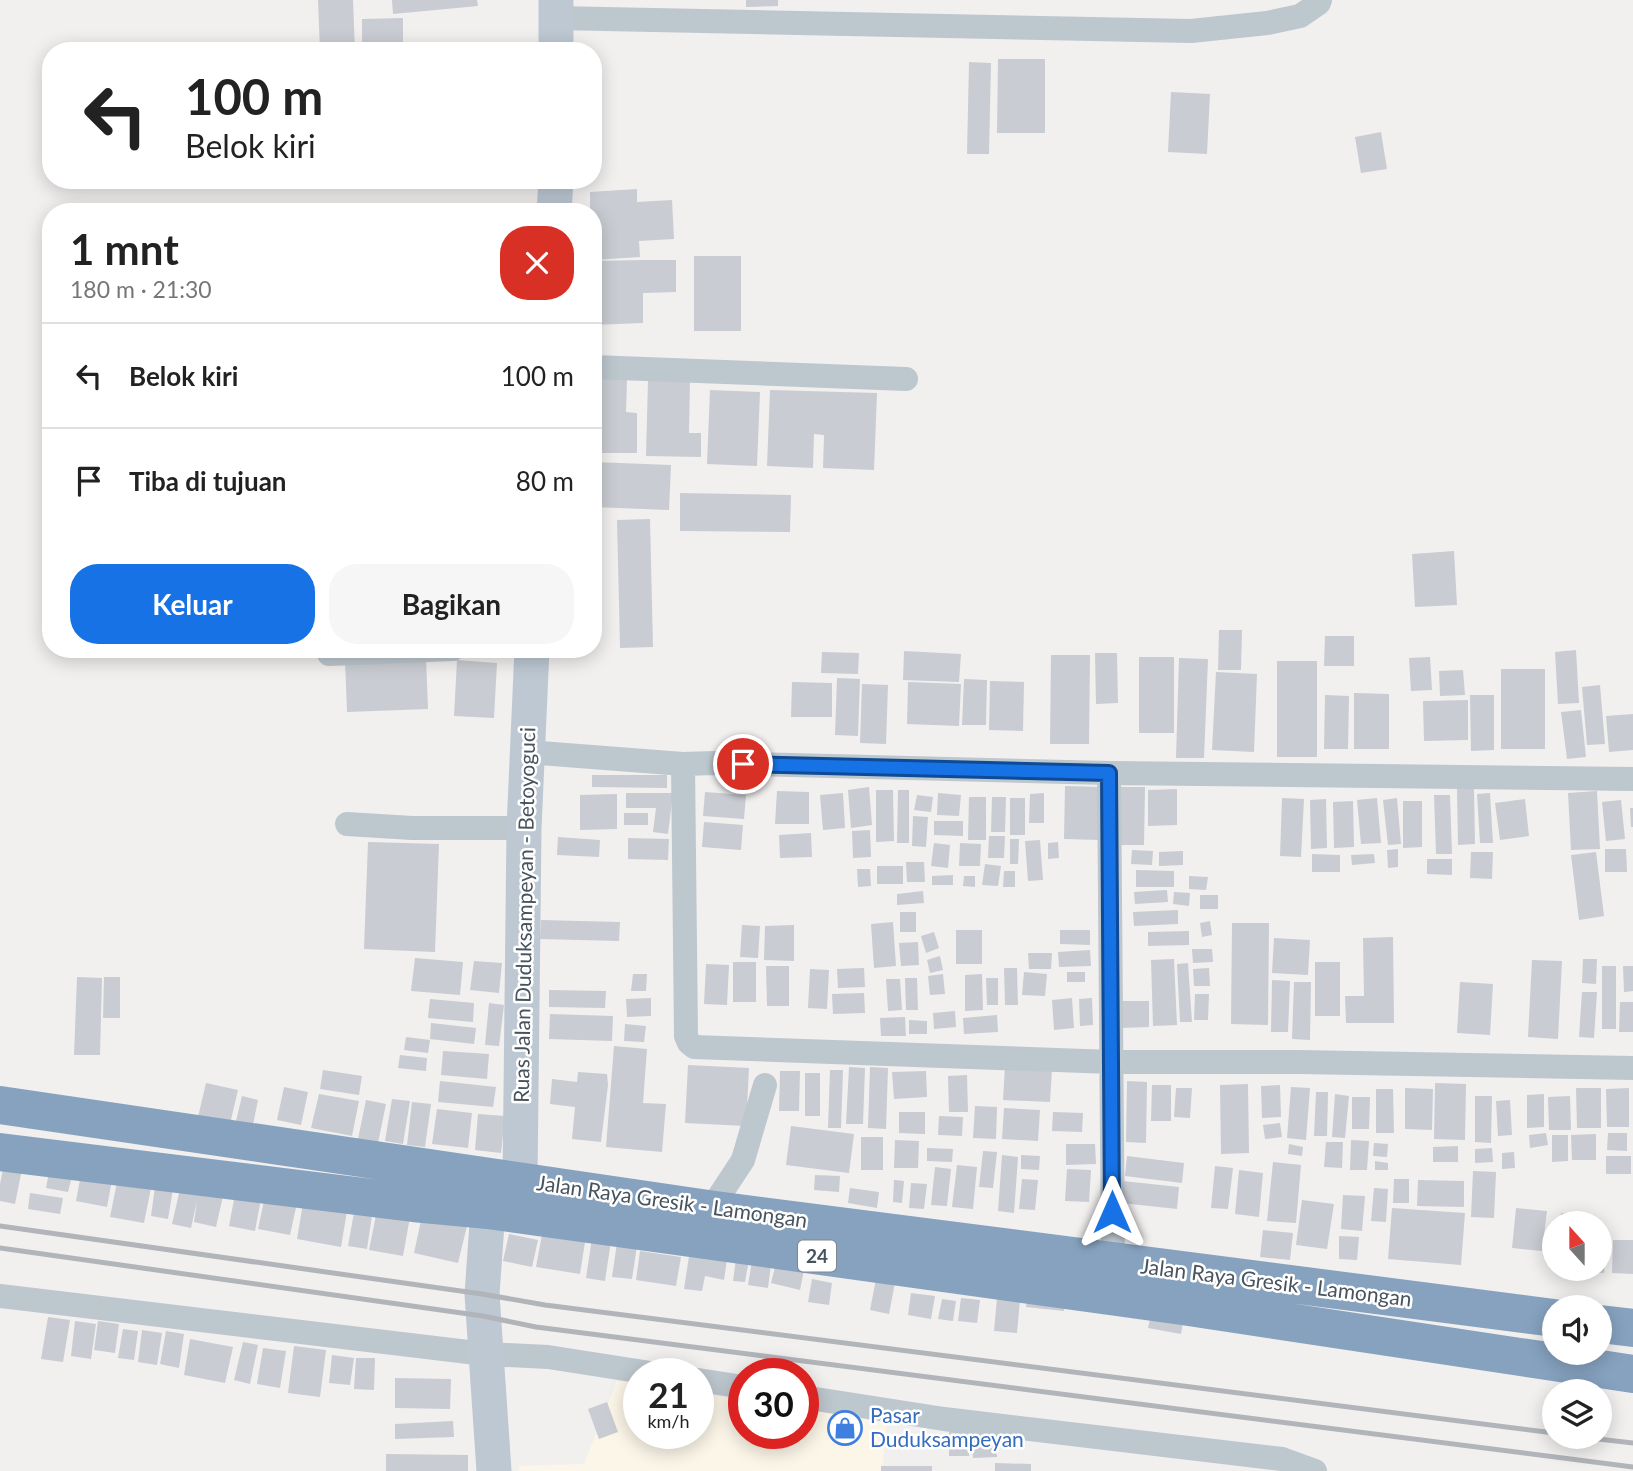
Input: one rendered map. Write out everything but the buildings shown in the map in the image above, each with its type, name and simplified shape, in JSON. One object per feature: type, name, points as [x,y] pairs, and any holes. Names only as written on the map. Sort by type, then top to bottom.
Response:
[{"type":"highway","name":"Jalan Raya Gresik - Lamongan","points":[[0,1105],[715,1210],[1542,1316]]},
{"type":"highway","name":"24","points":[[0,1152],[488,1210],[1182,1306],[1633,1374]]},
{"type":"highway","points":[[1612,1325],[1633,1328]]},
{"type":"main road","name":"Ruas Jalan Duduksampeyan - Betoyoguci","points":[[520,1180],[524,828],[532,658]]},
{"type":"main road","points":[[488,1210],[482,1294],[494,1471]]},
{"type":"street","points":[[556,23],[1191,31],[1267,23],[1300,16],[1320,0]]},
{"type":"street","points":[[602,367],[906,379]]},
{"type":"street","points":[[527,752],[683,764],[1109,773],[1633,779]]},
{"type":"street","points":[[683,764],[686,1037],[694,1047],[1112,1062],[1299,1062],[1633,1068]]},
{"type":"street","points":[[1109,773],[1112,1262]]},
{"type":"street","points":[[346,824],[412,828],[524,828]]},
{"type":"street","points":[[715,1210],[720,1195],[743,1160],[765,1085]]},
{"type":"street","points":[[0,1296],[485,1354],[548,1357],[623,1369]]},
{"type":"street","points":[[819,1399],[944,1419],[1282,1458],[1315,1471]]},
{"type":"shaded area","name":"Pasar Duduksampeyan","points":[[617,1381],[623,1382],[623,1449],[714,1449],[714,1395],[728,1398],[728,1449],[819,1449],[819,1412],[887,1423],[882,1471],[519,1471],[519,1466],[584,1464]]},
{"type":"railway","points":[[0,1226],[545,1305],[1542,1431]]},
{"type":"railway","points":[[0,1248],[483,1316],[536,1327],[1633,1467]]},
{"type":"railway","points":[[1612,1441],[1633,1443]]},
{"type":"place","name":"Pasar Duduksampeyan","points":[[845,1428]]},
{"type":"route","points":[[743,764],[1109,773],[1112,1212]]}]
